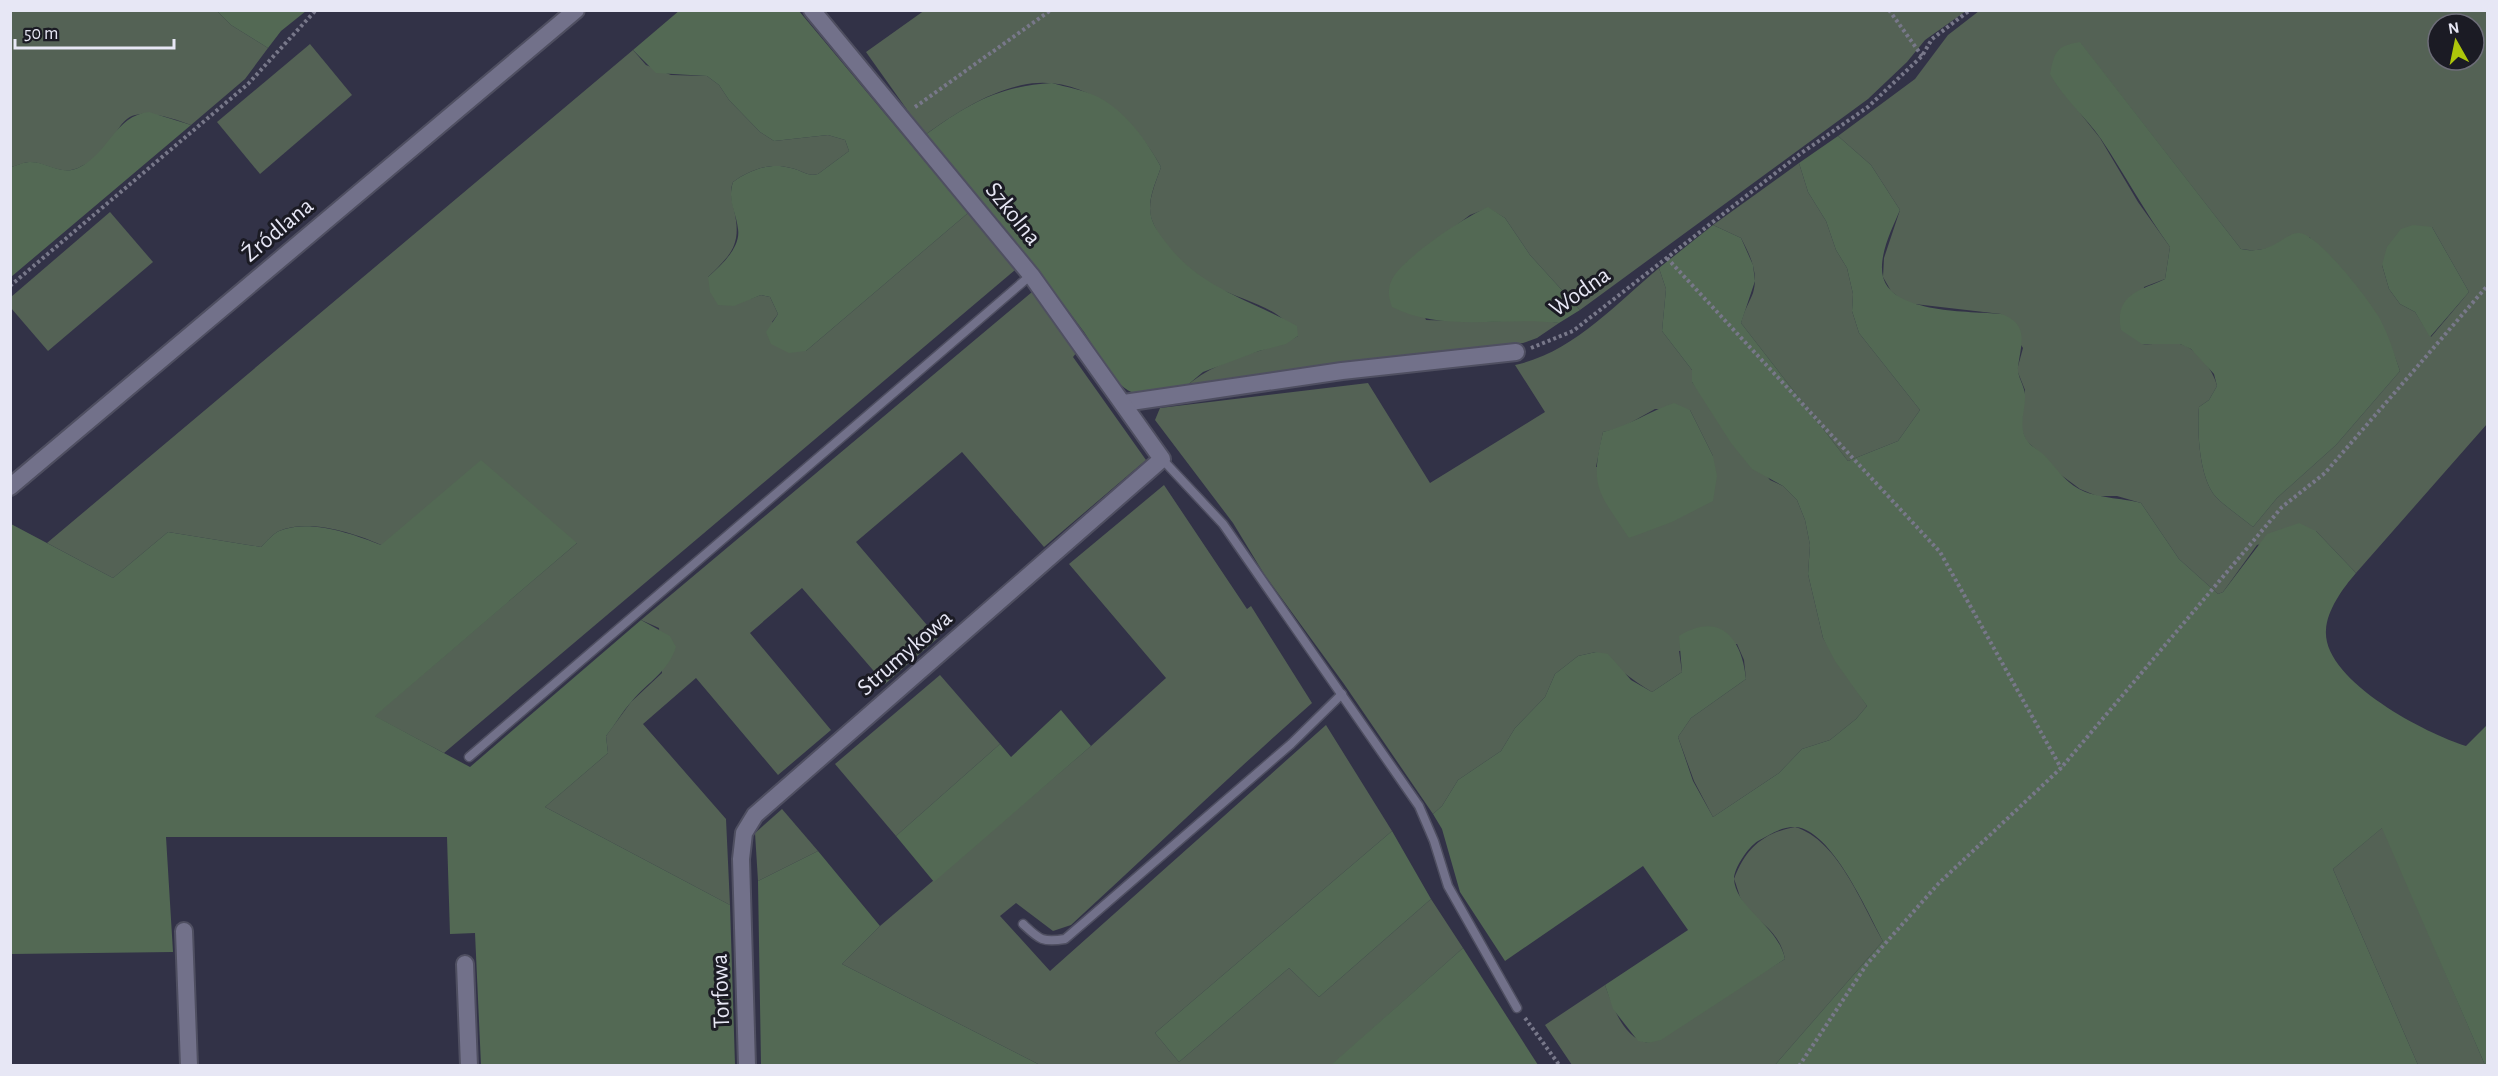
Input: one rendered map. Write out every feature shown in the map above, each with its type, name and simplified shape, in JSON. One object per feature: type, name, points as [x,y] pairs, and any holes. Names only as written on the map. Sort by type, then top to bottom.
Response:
[{"type":"street","name":"Źródlana","points":[[10,487],[576,10]]},
{"type":"street","name":"Szkolna","points":[[812,10],[902,116],[1031,275],[1162,459]]},
{"type":"street","points":[[1124,403],[1342,371],[1516,352]]},
{"type":"street","name":"Strumykowa","points":[[742,914],[741,859],[744,833],[755,815],[1162,459]]},
{"type":"street","name":"Torfowa","points":[[742,914],[747,1065]]},
{"type":"street","points":[[184,931],[189,1065]]},
{"type":"street","points":[[465,964],[469,1065]]},
{"type":"lane","points":[[469,757],[1031,275]]},
{"type":"lane","points":[[1162,459],[1223,524],[1419,806],[1434,842],[1448,886],[1517,1008]]},
{"type":"lane","points":[[1023,924],[1039,938],[1048,942],[1065,939],[1291,744],[1342,694]]},
{"type":"path","points":[[10,286],[248,84],[316,10]]},
{"type":"path","points":[[902,116],[1051,10]]},
{"type":"path","points":[[1889,10],[1922,56]]},
{"type":"path","name":"Wodna","points":[[1516,352],[1541,345],[1573,331],[1800,154],[1868,107],[1922,56],[1932,39],[1970,10]]},
{"type":"path","points":[[1667,258],[1940,552],[2061,768]]},
{"type":"path","points":[[1799,1065],[1867,964],[1939,883],[2061,768],[2282,507],[2325,473],[2487,285]]},
{"type":"path","points":[[1517,1008],[1560,1065]]},
{"type":"green space","points":[[680,10],[799,11],[968,213],[806,351],[789,353],[771,344],[766,332],[778,314],[770,297],[761,295],[734,306],[718,305],[710,292],[708,277],[729,256],[738,236],[732,206],[733,182],[753,171],[775,166],[783,166],[808,174],[818,174],[849,151],[845,140],[828,135],[774,141],[760,132],[729,100],[719,85],[707,76],[656,73],[633,50]]},
{"type":"green space","points":[[925,10],[1966,11],[1925,40],[1907,62],[1868,99],[1580,310],[1530,255],[1505,218],[1488,208],[1470,215],[1406,263],[1426,320],[1485,322],[1532,319],[1559,323],[1537,338],[1523,343],[1184,388],[1219,365],[1298,336],[1284,320],[1272,311],[1206,282],[1168,248],[1155,227],[1150,211],[1161,167],[1137,132],[1121,116],[1085,92],[1065,85],[1044,83],[1022,85],[983,99],[925,135],[866,52]]},
{"type":"green space","points":[[11,11],[217,11],[231,25],[268,48],[245,79],[191,125],[162,116],[143,114],[130,117],[96,158],[78,168],[65,170],[34,162],[11,167]]},
{"type":"green space","points":[[217,11],[306,11],[281,31],[268,48],[231,25]]},
{"type":"green space","points":[[1979,11],[2487,11],[2487,424],[2356,573],[2316,531],[2257,545],[2223,592],[2218,594],[2179,559],[2141,503],[2117,496],[2097,496],[2080,489],[2057,472],[2042,454],[2026,441],[2021,427],[2025,390],[2017,370],[2023,348],[2001,314],[1906,303],[1891,291],[1883,277],[1884,258],[1900,210],[1871,165],[1838,136],[1915,79],[1948,35]],"holes":[[[2080,43],[2241,249],[2259,250],[2309,237],[2340,267],[2375,314],[2400,371],[2336,445],[2277,498],[2253,527],[2216,497],[2206,478],[2200,454],[2199,407],[2209,400],[2217,386],[2208,367],[2193,350],[2186,346],[2171,343],[2142,344],[2144,287],[2165,279],[2170,247],[2138,202],[2100,138],[2080,113]],[[2432,227],[2469,292],[2431,337],[2415,312],[2400,304],[2389,289],[2382,265]]]},
{"type":"green space","points":[[2080,42],[2241,249],[2262,249],[2295,233],[2309,237],[2344,270],[2366,298],[2380,319],[2391,345],[2400,371],[2336,445],[2277,498],[2253,527],[2216,497],[2210,489],[2203,467],[2198,429],[2199,407],[2209,400],[2217,386],[2214,374],[2191,349],[2180,344],[2142,344],[2121,330],[2121,309],[2125,301],[2138,291],[2165,279],[2170,247],[2101,139],[2061,91],[2050,74],[2058,51],[2066,45]]},
{"type":"green space","points":[[310,44],[352,95],[260,174],[217,122]]},
{"type":"green space","points":[[633,50],[646,65],[671,75],[707,76],[719,85],[729,100],[760,132],[774,141],[828,135],[845,140],[849,151],[818,174],[808,174],[783,166],[775,166],[753,171],[733,182],[731,193],[736,222],[736,240],[729,255],[708,277],[750,299],[761,295],[770,297],[778,314],[772,322],[806,351],[968,213],[1015,270],[444,753],[374,716],[577,543],[381,545],[345,532],[304,526],[279,531],[261,547],[168,532],[113,578],[47,543]]},
{"type":"green space","points":[[1052,83],[1086,92],[1107,102],[1126,118],[1142,137],[1161,167],[1151,197],[1152,220],[1162,238],[1181,259],[1211,283],[1297,326],[1298,336],[1286,344],[1259,351],[1203,372],[1184,388],[1137,394],[1128,390],[1113,377],[1084,332],[1046,282],[925,135],[955,114],[984,98],[1015,88]]},
{"type":"green space","points":[[149,112],[191,125],[11,277],[11,167],[35,162],[66,170],[78,168],[98,153],[128,120]]},
{"type":"green space","points":[[1838,136],[1871,165],[1900,210],[1882,260],[1883,277],[1890,289],[1901,298],[1934,308],[2001,314],[2010,318],[2020,329],[2022,343],[2018,370],[2025,394],[2022,423],[2024,434],[2029,443],[2043,454],[2068,481],[2085,492],[2141,503],[2179,559],[2218,594],[2223,592],[2267,534],[2299,523],[2316,531],[2356,573],[2336,600],[2327,622],[2329,649],[2341,668],[2358,686],[2380,702],[2403,717],[2448,740],[2466,746],[2487,725],[2487,1065],[2485,1065],[2382,828],[2333,869],[2418,1065],[1775,1065],[1883,941],[1858,893],[1835,857],[1823,842],[1809,832],[1796,827],[1781,829],[1754,844],[1739,864],[1734,879],[1736,890],[1749,909],[1774,936],[1785,959],[1661,1040],[1648,1043],[1638,1041],[1613,1009],[1605,985],[1688,930],[1643,866],[1505,961],[1460,892],[1442,829],[1433,814],[1442,806],[1458,780],[1501,751],[1515,728],[1545,697],[1555,674],[1578,656],[1596,652],[1608,654],[1631,680],[1652,692],[1682,672],[1679,636],[1706,626],[1717,628],[1734,641],[1740,651],[1746,679],[1691,718],[1678,737],[1693,781],[1713,817],[1779,773],[1802,749],[1830,740],[1856,719],[1867,706],[1835,661],[1823,638],[1808,574],[1810,545],[1805,520],[1797,500],[1783,486],[1752,469],[1731,443],[1692,382],[1692,370],[1662,331],[1666,289],[1659,268],[1713,225],[1741,238],[1753,265],[1755,281],[1741,323],[1848,461],[1898,441],[1920,410],[1859,333],[1852,311],[1853,294],[1847,268],[1836,250],[1826,221],[1808,192],[1799,163]]},
{"type":"green space","points":[[1799,163],[1808,192],[1826,221],[1836,250],[1847,268],[1853,294],[1852,311],[1859,333],[1920,410],[1898,441],[1848,461],[1741,323],[1755,286],[1753,264],[1741,238],[1713,225]]},
{"type":"green space","points":[[1488,207],[1505,218],[1530,255],[1580,310],[1559,323],[1538,321],[1453,322],[1412,315],[1392,307],[1389,288],[1394,276],[1401,268],[1437,238]]},
{"type":"green space","points":[[110,212],[153,262],[48,351],[11,308],[11,297]]},
{"type":"green space","points":[[2413,225],[2432,227],[2469,292],[2430,337],[2415,312],[2400,304],[2389,289],[2382,265],[2387,247],[2401,229]]},
{"type":"green space","points":[[1659,268],[1666,289],[1662,331],[1692,370],[1692,382],[1770,480],[1783,486],[1797,500],[1805,520],[1810,545],[1808,574],[1823,638],[1867,706],[1856,719],[1830,740],[1802,749],[1779,773],[1713,817],[1694,781],[1678,737],[1691,718],[1746,679],[1744,660],[1737,644],[1679,651],[1682,672],[1652,692],[1596,652],[1578,656],[1555,674],[1545,697],[1515,728],[1501,751],[1458,780],[1442,806],[1433,814],[1344,684],[1264,574],[1233,523],[1155,420],[1160,408],[1368,383],[1430,483],[1545,412],[1515,365],[1536,359],[1574,339]],"holes":[[[1655,409],[1690,410],[1713,456],[1596,467],[1603,432],[1621,428]]]},
{"type":"green space","points":[[1032,292],[1077,352],[1073,357],[1146,460],[1044,547],[962,452],[856,542],[938,638],[885,684],[802,588],[750,633],[831,730],[778,775],[696,678],[643,724],[726,819],[730,905],[545,807],[608,753],[606,736],[631,702],[662,673],[659,628],[641,620]]},
{"type":"green space","points":[[1674,403],[1690,410],[1713,456],[1717,476],[1713,501],[1672,522],[1629,538],[1604,499],[1597,478],[1603,432]]},
{"type":"green space","points":[[481,460],[577,543],[375,716],[470,767],[641,620],[670,636],[676,647],[672,656],[663,670],[628,705],[606,736],[608,753],[545,807],[730,905],[735,1065],[481,1065],[475,933],[450,934],[447,837],[166,837],[173,952],[11,954],[11,524],[113,578],[168,532],[261,547],[279,531],[303,526],[345,532],[381,545]]},
{"type":"green space","points":[[1164,485],[1247,609],[1251,606],[1312,703],[1071,925],[1053,931],[1016,903],[1000,916],[1050,971],[1326,725],[1392,831],[1155,1033],[1179,1062],[1289,968],[1319,997],[1431,899],[1463,948],[1331,1066],[1040,1065],[842,964],[880,926],[1091,746],[1166,678],[1069,564]]},
{"type":"green space","points":[[940,675],[1000,744],[896,836],[835,764]]},
{"type":"green space","points":[[1061,710],[1091,746],[934,882],[896,836],[1000,744],[1011,757]]},
{"type":"green space","points":[[782,809],[818,851],[758,881],[755,833]]},
{"type":"green space","points":[[1795,827],[1810,834],[1836,859],[1857,892],[1883,941],[1775,1065],[1572,1065],[1545,1025],[1605,985],[1620,1020],[1632,1035],[1648,1043],[1785,959],[1782,948],[1772,932],[1745,906],[1734,879],[1744,859],[1757,844],[1774,833]]},
{"type":"green space","points":[[2383,827],[2485,1065],[2418,1065],[2333,869]]},
{"type":"green space","points":[[1392,831],[1431,899],[1319,997],[1289,968],[1179,1062],[1155,1033]]},
{"type":"green space","points":[[818,851],[880,926],[842,964],[1040,1065],[761,1065],[758,881]]},
{"type":"green space","points":[[1463,948],[1538,1065],[1331,1065]]}]
